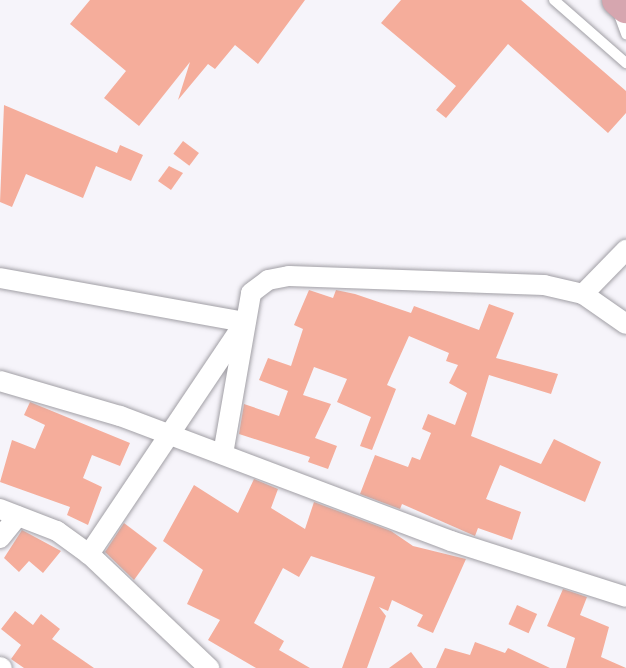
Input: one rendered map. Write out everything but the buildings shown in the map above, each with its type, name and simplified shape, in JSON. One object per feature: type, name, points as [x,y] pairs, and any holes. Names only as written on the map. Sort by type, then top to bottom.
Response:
[{"type":"main road","points":[[616,0],[626,7]]},
{"type":"street","points":[[582,294],[626,250]]},
{"type":"street","points":[[223,454],[245,322],[258,285],[289,276],[544,285],[582,294],[626,324]]},
{"type":"street","points":[[0,278],[245,322]]},
{"type":"street","points":[[89,554],[173,435],[245,322]]},
{"type":"street","points":[[0,381],[173,435],[451,541],[626,597]]},
{"type":"street","points":[[0,538],[9,513],[57,531],[89,554],[209,668]]},
{"type":"lane","points":[[554,0],[626,63]]},
{"type":"lane","points":[[616,0],[626,34]]}]
